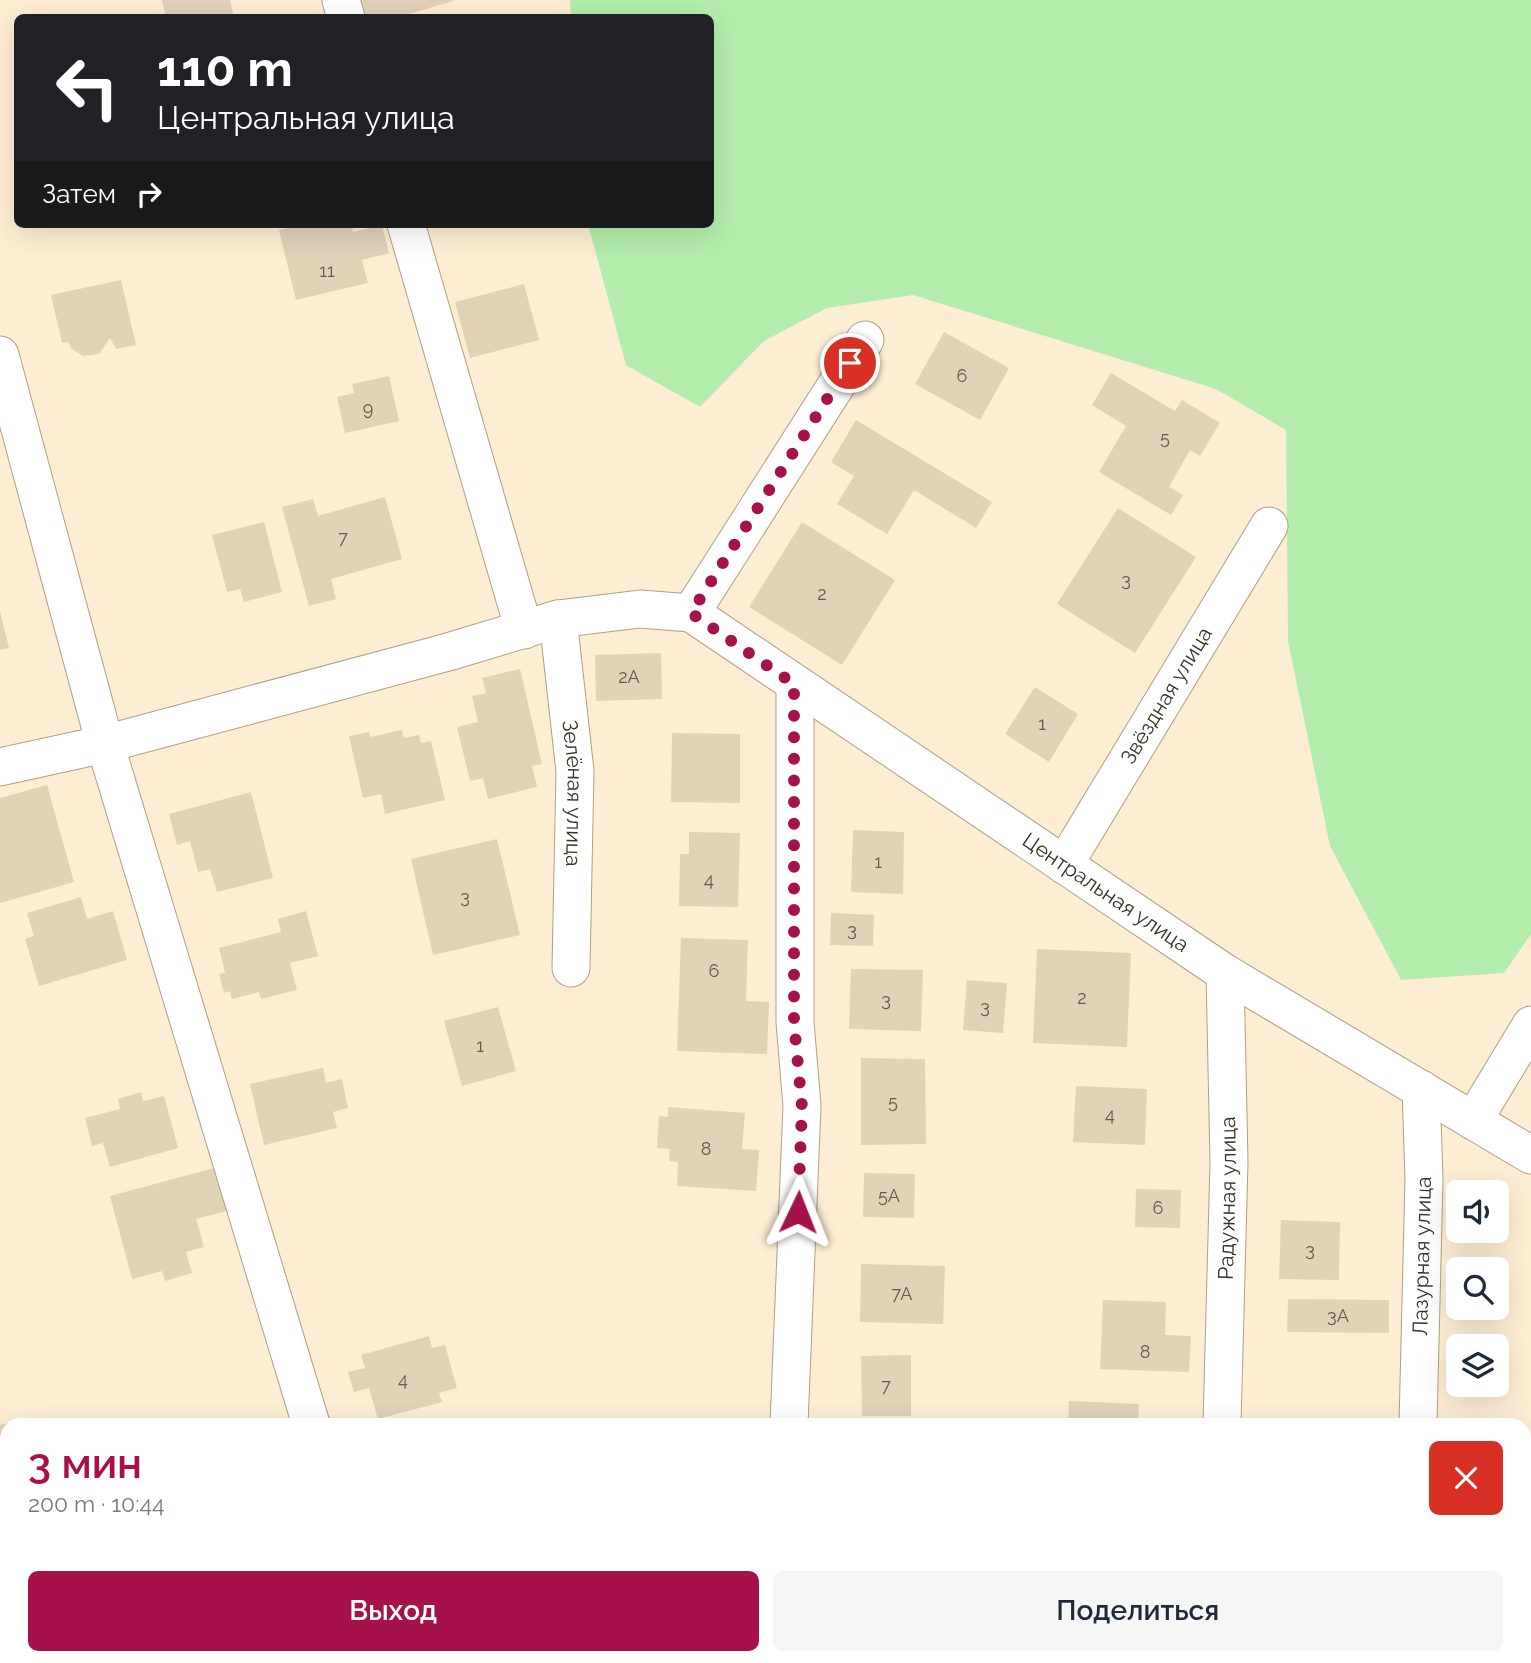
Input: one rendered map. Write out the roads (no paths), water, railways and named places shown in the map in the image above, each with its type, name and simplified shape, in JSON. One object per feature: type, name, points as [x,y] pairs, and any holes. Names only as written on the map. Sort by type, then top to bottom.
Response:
[{"type":"street","points":[[407,228],[524,629]]},
{"type":"street","points":[[0,768],[104,744],[447,652],[558,619],[640,609],[691,613],[865,340]]},
{"type":"street","points":[[0,355],[104,744],[309,1418]]},
{"type":"street","name":"Звёздная улица","points":[[1064,865],[1269,526]]},
{"type":"street","name":"Центральная улица","points":[[691,613],[1226,973],[1531,1155]]},
{"type":"street","name":"Зелёная улица","points":[[558,619],[575,771],[571,968]]},
{"type":"street","points":[[789,1418],[802,1107],[794,1023],[794,684]]},
{"type":"street","name":"Радужная улица","points":[[1222,1418],[1229,1162],[1226,973]]},
{"type":"street","points":[[1473,1121],[1531,1025]]},
{"type":"street","name":"Лазурная улица","points":[[1418,1418],[1424,1179],[1421,1089]]}]
